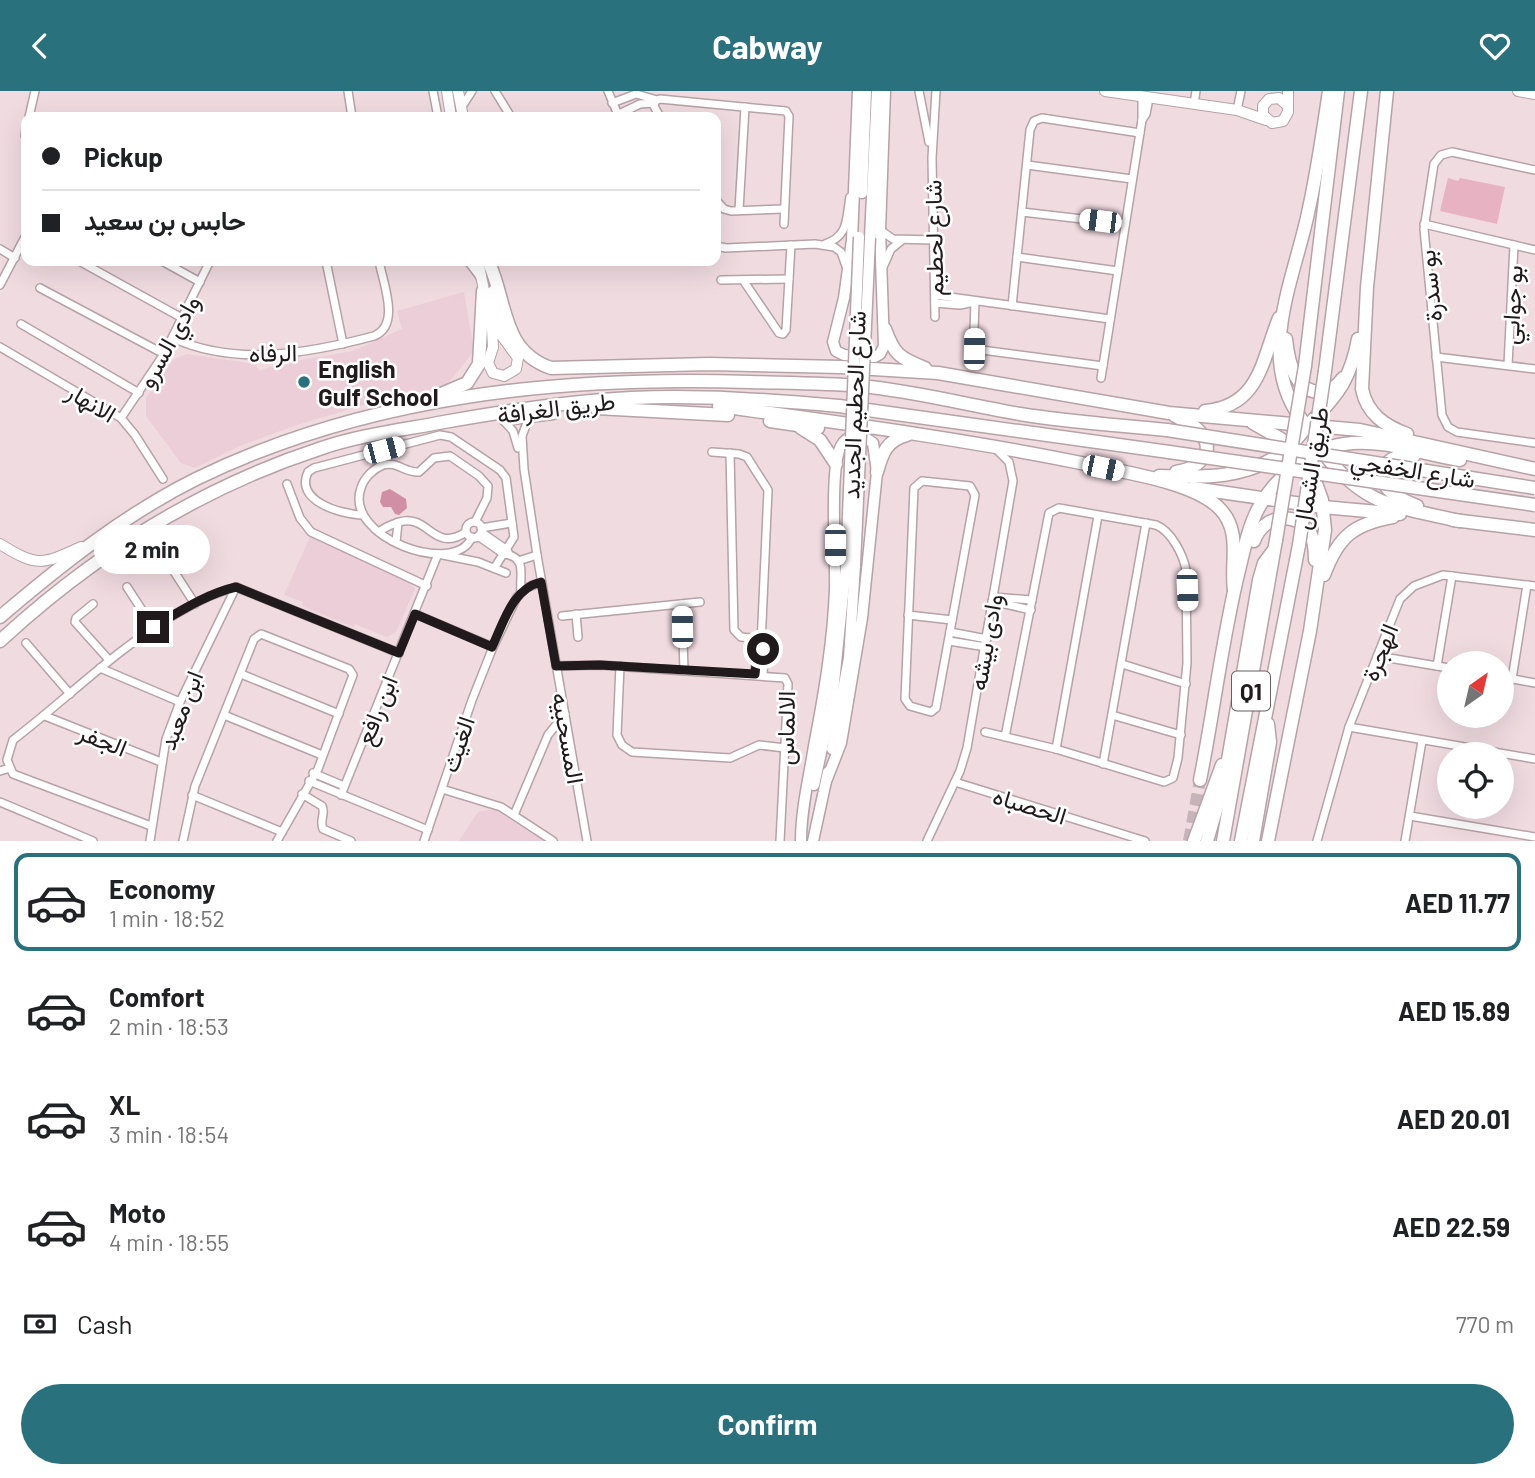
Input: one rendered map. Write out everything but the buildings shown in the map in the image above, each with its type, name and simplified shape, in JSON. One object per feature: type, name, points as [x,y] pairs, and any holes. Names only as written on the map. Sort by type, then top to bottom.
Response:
[{"type":"highway","points":[[1169,413],[1219,409],[1233,403],[1244,395],[1260,373],[1285,304],[1308,214],[1329,91]]},
{"type":"highway","name":"طريق الشمال","points":[[1223,841],[1306,366],[1338,91]]},
{"type":"highway","name":"طريق الشمال","points":[[1241,841],[1299,545],[1325,371],[1361,91]]},
{"type":"highway","points":[[1387,91],[1367,287],[1362,381],[1364,398],[1371,411],[1386,424],[1405,433],[1534,469]]},
{"type":"highway","points":[[488,266],[495,276],[501,306],[509,327],[528,354],[543,365],[559,369],[709,364],[841,367],[938,373],[1169,413],[1360,430],[1534,469]]},
{"type":"highway","points":[[407,408],[462,387],[471,379],[481,357],[482,286]]},
{"type":"highway","points":[[1141,476],[1204,478],[1230,474],[1259,466],[1289,447],[1340,391],[1352,364],[1367,287]]},
{"type":"highway","points":[[1285,304],[1288,354],[1300,384],[1313,391],[1329,390],[1341,382],[1352,364]]},
{"type":"highway","points":[[1285,304],[1279,351],[1281,379],[1288,401],[1321,449],[1344,477],[1374,499],[1386,505],[1460,521]]},
{"type":"highway","points":[[885,329],[893,349],[901,357],[938,373]]},
{"type":"highway","points":[[591,382],[709,364]]},
{"type":"highway","name":"طريق الغرافة","points":[[0,617],[91,543],[195,480],[259,451],[334,425],[407,408],[505,391],[591,382],[690,380],[858,386],[1023,414],[1167,430]]},
{"type":"highway","points":[[653,398],[990,446],[1141,476],[1171,485],[1212,502],[1228,519],[1234,537],[1234,590]]},
{"type":"highway","name":"طريق الغرافة","points":[[0,641],[76,577],[191,503],[261,470],[321,448],[432,424],[559,404],[653,398],[788,401],[1168,452]]},
{"type":"highway","points":[[432,424],[529,417],[585,408],[710,413],[883,435],[894,431]]},
{"type":"highway","points":[[1141,476],[1190,470],[1204,458],[1206,449],[1200,432],[1169,413]]},
{"type":"highway","points":[[1246,419],[1289,447],[1303,461],[1319,489],[1325,530],[1314,606],[1268,841]]},
{"type":"highway","points":[[791,425],[816,436],[836,464]]},
{"type":"highway","name":"شارع الخفجي","points":[[1167,430],[1535,488]]},
{"type":"highway","points":[[877,472],[887,446],[894,439],[913,434]]},
{"type":"highway","points":[[1200,780],[1234,590],[1253,522],[1265,498],[1281,479],[1321,449],[1343,444],[1369,443],[1515,470],[1534,469]]},
{"type":"highway","name":"شارع الخفجي","points":[[1168,452],[1535,505]]},
{"type":"highway","points":[[1438,457],[1395,457],[1385,467],[1382,476],[1385,485],[1417,506],[1476,516],[1533,530]]},
{"type":"highway","points":[[1171,485],[1323,507],[1533,530]]},
{"type":"highway","points":[[1314,606],[1332,554],[1347,535],[1366,523],[1409,515]]},
{"type":"highway","points":[[1234,590],[1243,574],[1259,527],[1269,521],[1287,519],[1306,528],[1314,542],[1314,606]]},
{"type":"highway","points":[[1207,841],[1221,797],[1259,580],[1264,563],[1276,544]]},
{"type":"highway","points":[[1252,841],[1270,742],[1266,714]]},
{"type":"highway","points":[[1207,748],[1213,768]]},
{"type":"highway","points":[[1194,841],[1218,773],[1227,756]]},
{"type":"main road","points":[[858,91],[853,226],[848,273],[833,342],[836,351],[844,355],[878,356],[884,349],[885,329],[880,230],[885,91]]},
{"type":"main road","name":"شارع الحطيم الجديد","points":[[813,841],[849,658],[865,237],[866,91]]},
{"type":"main road","name":"شارع الحطيم الجديد","points":[[865,237],[877,91]]},
{"type":"main road","points":[[802,841],[801,825],[832,629],[836,464],[843,442],[864,437],[873,443],[876,450],[877,472],[862,618],[848,711],[838,752],[827,779]]},
{"type":"main road","name":"شارع الحطيم الجديد","points":[[802,841],[832,702],[851,566]]},
{"type":"street","points":[[30,112],[34,91]]},
{"type":"street","points":[[348,91],[351,112]]},
{"type":"street","points":[[433,91],[437,112]]},
{"type":"street","points":[[462,112],[472,91]]},
{"type":"street","points":[[495,91],[509,112]]},
{"type":"street","points":[[608,91],[616,112]]},
{"type":"street","name":"شارع لحطيم","points":[[919,91],[932,158]]},
{"type":"street","name":"شارع لحطيم","points":[[934,317],[932,158],[936,91]]},
{"type":"street","points":[[1105,91],[1237,110],[1275,124],[1283,121],[1287,114],[1288,91]]},
{"type":"street","points":[[1194,104],[1196,91]]},
{"type":"street","points":[[1237,110],[1241,91]]},
{"type":"street","points":[[1518,91],[1535,94]]},
{"type":"street","points":[[449,92],[461,112]]},
{"type":"street","points":[[449,92],[451,112]]},
{"type":"street","points":[[612,103],[636,95],[649,96],[656,101],[659,112]]},
{"type":"street","points":[[1101,378],[1142,120],[1146,114],[1145,97]]},
{"type":"street","points":[[1237,110],[1269,98],[1279,98],[1287,105]]},
{"type":"street","points":[[1266,120],[1262,112],[1269,98]]},
{"type":"street","points":[[625,112],[640,104],[656,101],[783,110],[789,116],[784,224]]},
{"type":"street","points":[[739,211],[745,107]]},
{"type":"street","points":[[1012,306],[1031,125],[1038,119],[1140,133]]},
{"type":"street","name":"بو سدرة","points":[[1535,170],[1447,152],[1436,159],[1434,164],[1424,224],[1442,415],[1448,427],[1457,432],[1535,443]]},
{"type":"street","points":[[1027,165],[1132,179]]},
{"type":"street","points":[[721,247],[824,244],[834,241],[843,233],[855,180]]},
{"type":"street","points":[[721,205],[727,210],[739,211],[784,209]]},
{"type":"street","points":[[1022,212],[1125,224]]},
{"type":"street","points":[[1424,224],[1535,250]]},
{"type":"street","points":[[880,230],[889,238],[934,240]]},
{"type":"street","points":[[882,272],[888,253],[902,240]]},
{"type":"street","points":[[824,244],[841,252],[848,273]]},
{"type":"street","points":[[0,285],[21,245]]},
{"type":"street","points":[[743,279],[781,334],[786,330],[789,245]]},
{"type":"street","name":"بو جوابي","points":[[1508,365],[1514,245]]},
{"type":"street","points":[[0,249],[15,258]]},
{"type":"street","points":[[1017,257],[1118,271]]},
{"type":"street","points":[[88,266],[182,319]]},
{"type":"street","points":[[171,266],[200,282]]},
{"type":"street","name":"وادي السرو","points":[[121,418],[164,355],[208,266]]},
{"type":"street","points":[[327,266],[343,344]]},
{"type":"street","name":"الرفاه","points":[[173,338],[228,352],[294,354],[380,334],[387,326],[389,312],[380,266]]},
{"type":"street","points":[[471,266],[482,286],[493,336],[488,363],[490,369],[499,376],[509,375],[516,369],[518,358],[502,336],[486,266]]},
{"type":"street","points":[[482,286],[484,266]]},
{"type":"street","points":[[721,280],[789,277]]},
{"type":"street","points":[[40,288],[164,355]]},
{"type":"street","points":[[935,299],[958,297],[975,302],[1110,320]]},
{"type":"street","points":[[975,302],[973,353],[1103,366]]},
{"type":"street","points":[[21,324],[139,393]]},
{"type":"street","name":"الانهار","points":[[0,347],[121,418],[163,479]]},
{"type":"street","points":[[1436,357],[1535,369]]},
{"type":"street","name":"المسحبيه","points":[[529,417],[522,436],[524,469],[541,582],[587,841]]},
{"type":"street","name":"المسحبيه","points":[[502,419],[516,437],[524,469]]},
{"type":"street","points":[[362,515],[339,512],[320,504],[309,490],[307,474],[314,468],[384,450],[443,435],[451,437],[505,475],[514,537],[507,553],[495,567]]},
{"type":"street","name":"وادى بيشه","points":[[928,841],[967,748],[1013,486],[1013,472],[1009,462],[1003,454],[990,446]]},
{"type":"street","points":[[384,450],[387,464]]},
{"type":"street","points":[[712,452],[747,457],[769,495],[761,642],[757,653],[759,674]]},
{"type":"street","points":[[730,453],[734,630],[741,637],[761,642]]},
{"type":"street","points":[[467,467],[476,454]]},
{"type":"street","points":[[438,554],[469,544],[476,531],[488,490],[483,479],[455,459],[444,455],[433,458],[419,472],[410,472],[400,466],[387,464],[374,470],[362,484],[359,494],[362,515],[379,532],[396,543],[419,551],[495,567],[506,573]]},
{"type":"street","points":[[922,481],[966,485],[973,488],[975,495],[952,620],[935,710],[927,711],[908,705],[905,699],[915,485],[922,481]]},
{"type":"street","points":[[286,484],[300,518],[311,532],[427,586]]},
{"type":"street","points":[[985,732],[1005,737],[1055,749],[1164,782],[1169,781],[1176,773],[1188,644],[1185,565],[1166,530],[1146,523],[1059,508],[1049,513],[1005,737]]},
{"type":"street","points":[[1055,749],[1098,516]]},
{"type":"street","points":[[379,532],[390,524],[413,520],[443,539],[454,539],[512,523]]},
{"type":"street","points":[[396,543],[398,523]]},
{"type":"street","points":[[1103,764],[1146,523]]},
{"type":"street","points":[[476,531],[518,561],[522,569],[521,592],[541,582]]},
{"type":"street","points":[[0,544],[25,559],[46,562],[91,543]]},
{"type":"street","points":[[0,551],[9,557],[13,554],[11,552]]},
{"type":"street","name":"ابن رافع","points":[[341,795],[438,554]]},
{"type":"street","points":[[518,561],[537,555]]},
{"type":"street","points":[[164,556],[195,604]]},
{"type":"street","name":"الهجرة","points":[[1317,841],[1349,727],[1400,599],[1414,586],[1443,575],[1531,586]]},
{"type":"street","points":[[1440,651],[1452,576]]},
{"type":"street","points":[[1514,669],[1531,586]]},
{"type":"street","points":[[127,587],[153,627]]},
{"type":"street","points":[[151,827],[13,774],[7,760],[13,740],[153,627],[223,590],[236,587],[399,653]]},
{"type":"street","name":"ابن معبد","points":[[150,841],[166,739],[180,702],[236,587]]},
{"type":"street","name":"الغيث","points":[[424,841],[492,647],[521,592]]},
{"type":"street","points":[[992,599],[1032,600]]},
{"type":"street","points":[[992,599],[1031,610]]},
{"type":"street","points":[[562,616],[700,602]]},
{"type":"street","points":[[93,604],[76,618],[75,622],[109,660]]},
{"type":"street","points":[[682,604],[682,671]]},
{"type":"street","points":[[415,614],[492,647]]},
{"type":"street","points":[[576,614],[578,637]]},
{"type":"street","points":[[908,615],[952,620]]},
{"type":"street","points":[[950,632],[986,643]]},
{"type":"street","points":[[186,840],[192,795],[254,639],[261,634],[349,669],[353,675],[312,778],[277,841]]},
{"type":"street","points":[[949,641],[986,643]]},
{"type":"street","points":[[26,643],[70,694]]},
{"type":"street","points":[[1377,656],[1437,666]]},
{"type":"street","points":[[1122,664],[1186,684]]},
{"type":"street","name":"الالماس","points":[[556,666],[620,666],[759,674],[781,676],[787,680],[780,841]]},
{"type":"street","points":[[620,666],[617,735],[622,745],[632,752],[730,758],[759,745],[785,748]]},
{"type":"street","points":[[100,669],[180,702]]},
{"type":"street","name":"ابن معبد","points":[[240,674],[339,714]]},
{"type":"street","points":[[1514,679],[1535,683]]},
{"type":"street","points":[[514,815],[548,735],[565,714]]},
{"type":"street","points":[[224,715],[322,755]]},
{"type":"street","points":[[1112,715],[1181,735]]},
{"type":"street","name":"الجفر","points":[[45,716],[161,762]]},
{"type":"street","points":[[1349,727],[1535,759]]},
{"type":"street","points":[[1405,841],[1422,741]]},
{"type":"street","points":[[0,771],[10,768]]},
{"type":"street","points":[[312,778],[344,786]]},
{"type":"street","points":[[312,778],[341,795],[428,831]]},
{"type":"street","name":"الحصباه","points":[[955,782],[1145,841]]},
{"type":"street","points":[[442,789],[501,807],[553,841]]},
{"type":"street","points":[[303,794],[322,806],[323,829],[351,841]]},
{"type":"street","points":[[192,795],[282,832]]},
{"type":"street","points":[[0,802],[93,841]]},
{"type":"street","points":[[1410,816],[1535,837]]},
{"type":"shaded area","points":[[1448,178],[1505,187],[1497,224],[1440,211]]},
{"type":"shaded area","name":"English Gulf School","points":[[464,292],[474,351],[446,386],[377,401],[297,425],[242,445],[195,468],[181,463],[146,416],[146,398],[174,359],[187,354],[255,364],[259,371],[273,366],[277,369],[295,361],[353,351],[402,329],[397,311]]},
{"type":"shaded area","points":[[390,489],[406,499],[407,508],[399,515],[395,514],[391,507],[383,507],[380,502],[382,492]]},
{"type":"shaded area","points":[[310,537],[410,582],[415,589],[396,632],[387,637],[355,624],[353,627],[302,606],[303,602],[284,595]]},
{"type":"shaded area","points":[[494,809],[544,841],[459,841],[478,812]]},
{"type":"tunnel","points":[[1189,841],[1200,780]]},
{"type":"place","name":"English Gulf School","points":[[304,382]]},
{"type":"route","points":[[153,627],[223,590],[236,587],[399,653],[415,614],[492,647],[517,597],[526,588],[541,582],[556,666],[600,665],[755,674],[757,653],[761,645],[763,649]]}]
